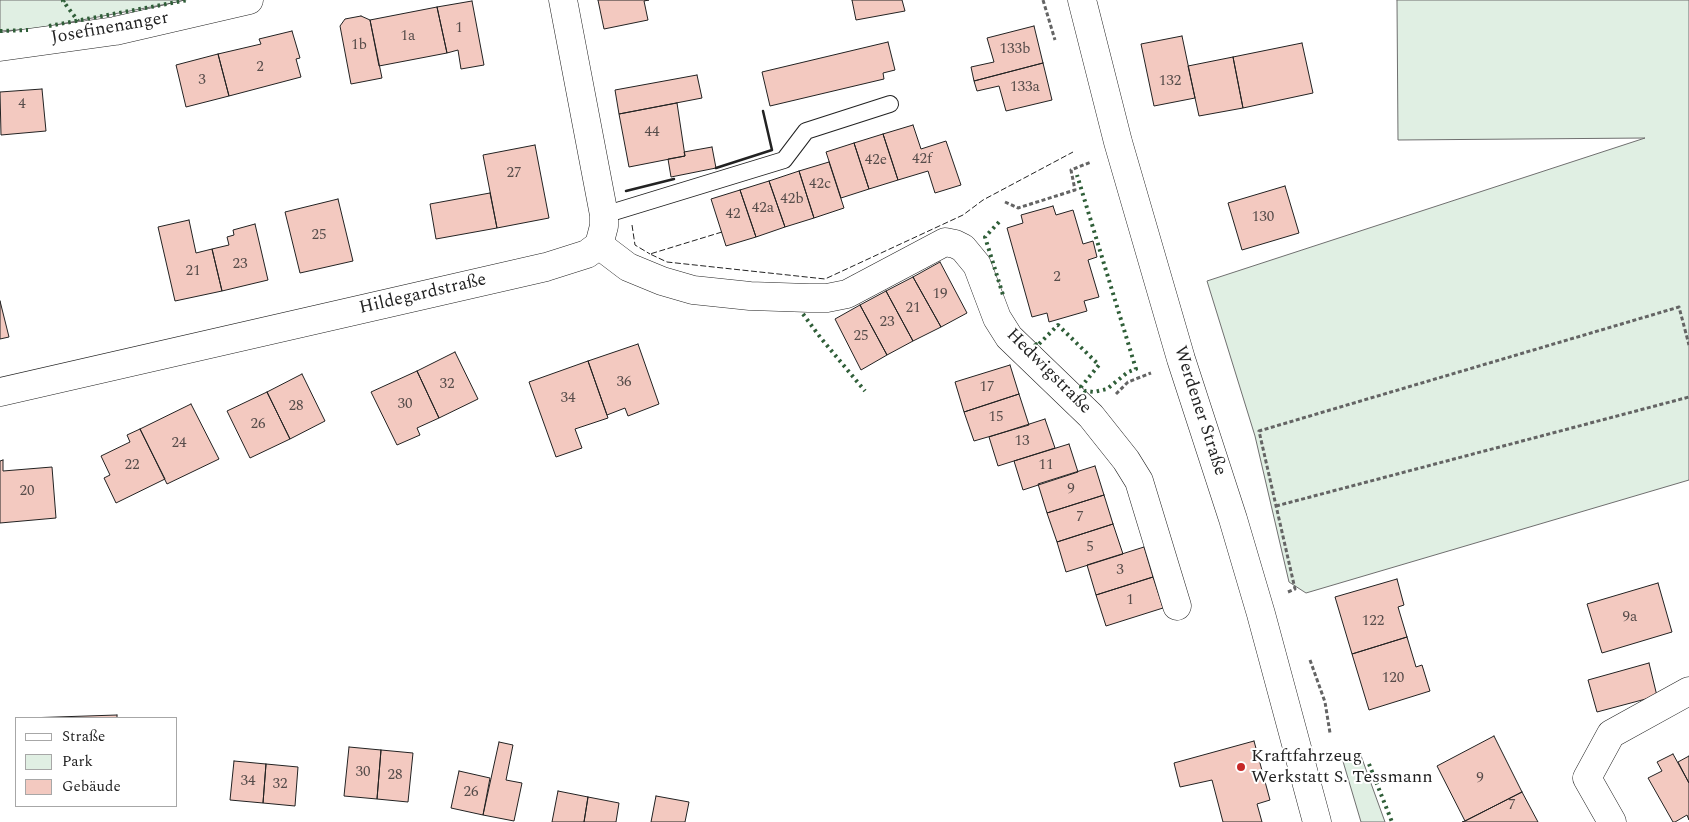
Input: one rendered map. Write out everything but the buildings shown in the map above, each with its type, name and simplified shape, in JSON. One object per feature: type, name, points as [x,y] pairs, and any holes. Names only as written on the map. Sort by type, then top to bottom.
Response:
[{"type":"street","name":"Josefinenanger","points":[[0,47],[115,31],[249,0]]},
{"type":"street","points":[[563,0],[604,215],[604,226],[599,244]]},
{"type":"street","name":"Werdener Straße","points":[[1082,0],[1118,142],[1179,350],[1259,604],[1317,822]]},
{"type":"street","name":"Hedwigstraße","points":[[599,244],[628,267],[662,281],[693,290],[750,296],[809,298],[827,298],[846,294],[945,242],[963,248],[977,265],[997,318],[1010,337],[1091,416],[1135,474],[1139,481],[1177,606]]},
{"type":"street","name":"Hildegardstraße","points":[[0,392],[546,267],[587,254],[599,244]]},
{"type":"street","points":[[1612,822],[1587,778],[1611,734],[1689,691]]},
{"type":"lane","points":[[604,215],[784,160],[806,131],[890,104]]},
{"type":"path","points":[[1005,202],[1018,208],[1076,190],[1071,170],[1091,162]]},
{"type":"path","points":[[1287,592],[1295,589],[1259,431],[1679,307],[1689,345]]},
{"type":"path","points":[[1117,392],[1128,382],[1154,372]]},
{"type":"path","points":[[1276,506],[1689,397]]},
{"type":"green space","points":[[0,0],[188,0],[34,29],[0,31]]},
{"type":"green space","points":[[1397,0],[1689,0],[1689,480],[1306,593],[1289,582],[1255,436],[1207,281],[1645,138],[1398,140]]},
{"type":"green space","points":[[1360,753],[1385,822],[1361,822],[1342,758]]},
{"type":"hedge","points":[[65,0],[63,1],[78,21]]},
{"type":"hedge","points":[[49,26],[188,0]]},
{"type":"hedge","points":[[0,31],[28,30]]},
{"type":"hedge","points":[[1035,343],[1037,346],[1058,325],[1099,365],[1081,387],[1085,391],[1094,392],[1107,389],[1128,372],[1136,369],[1077,175]]},
{"type":"hedge","points":[[999,222],[985,237],[1003,295]]},
{"type":"hedge","points":[[803,314],[865,391]]},
{"type":"hedge","points":[[1369,764],[1392,822]]},
{"type":"fence","points":[[722,232],[650,254],[667,262],[825,279],[963,215],[983,200],[1073,152]]},
{"type":"fence","points":[[632,225],[635,245],[650,254]]},
{"type":"wall","points":[[716,168],[772,150],[763,111]]},
{"type":"wall","points":[[626,191],[674,179]]},
{"type":"place","name":"Kraftfahrzeug Werkstatt S. Tessmann","points":[[1241,767]]}]
